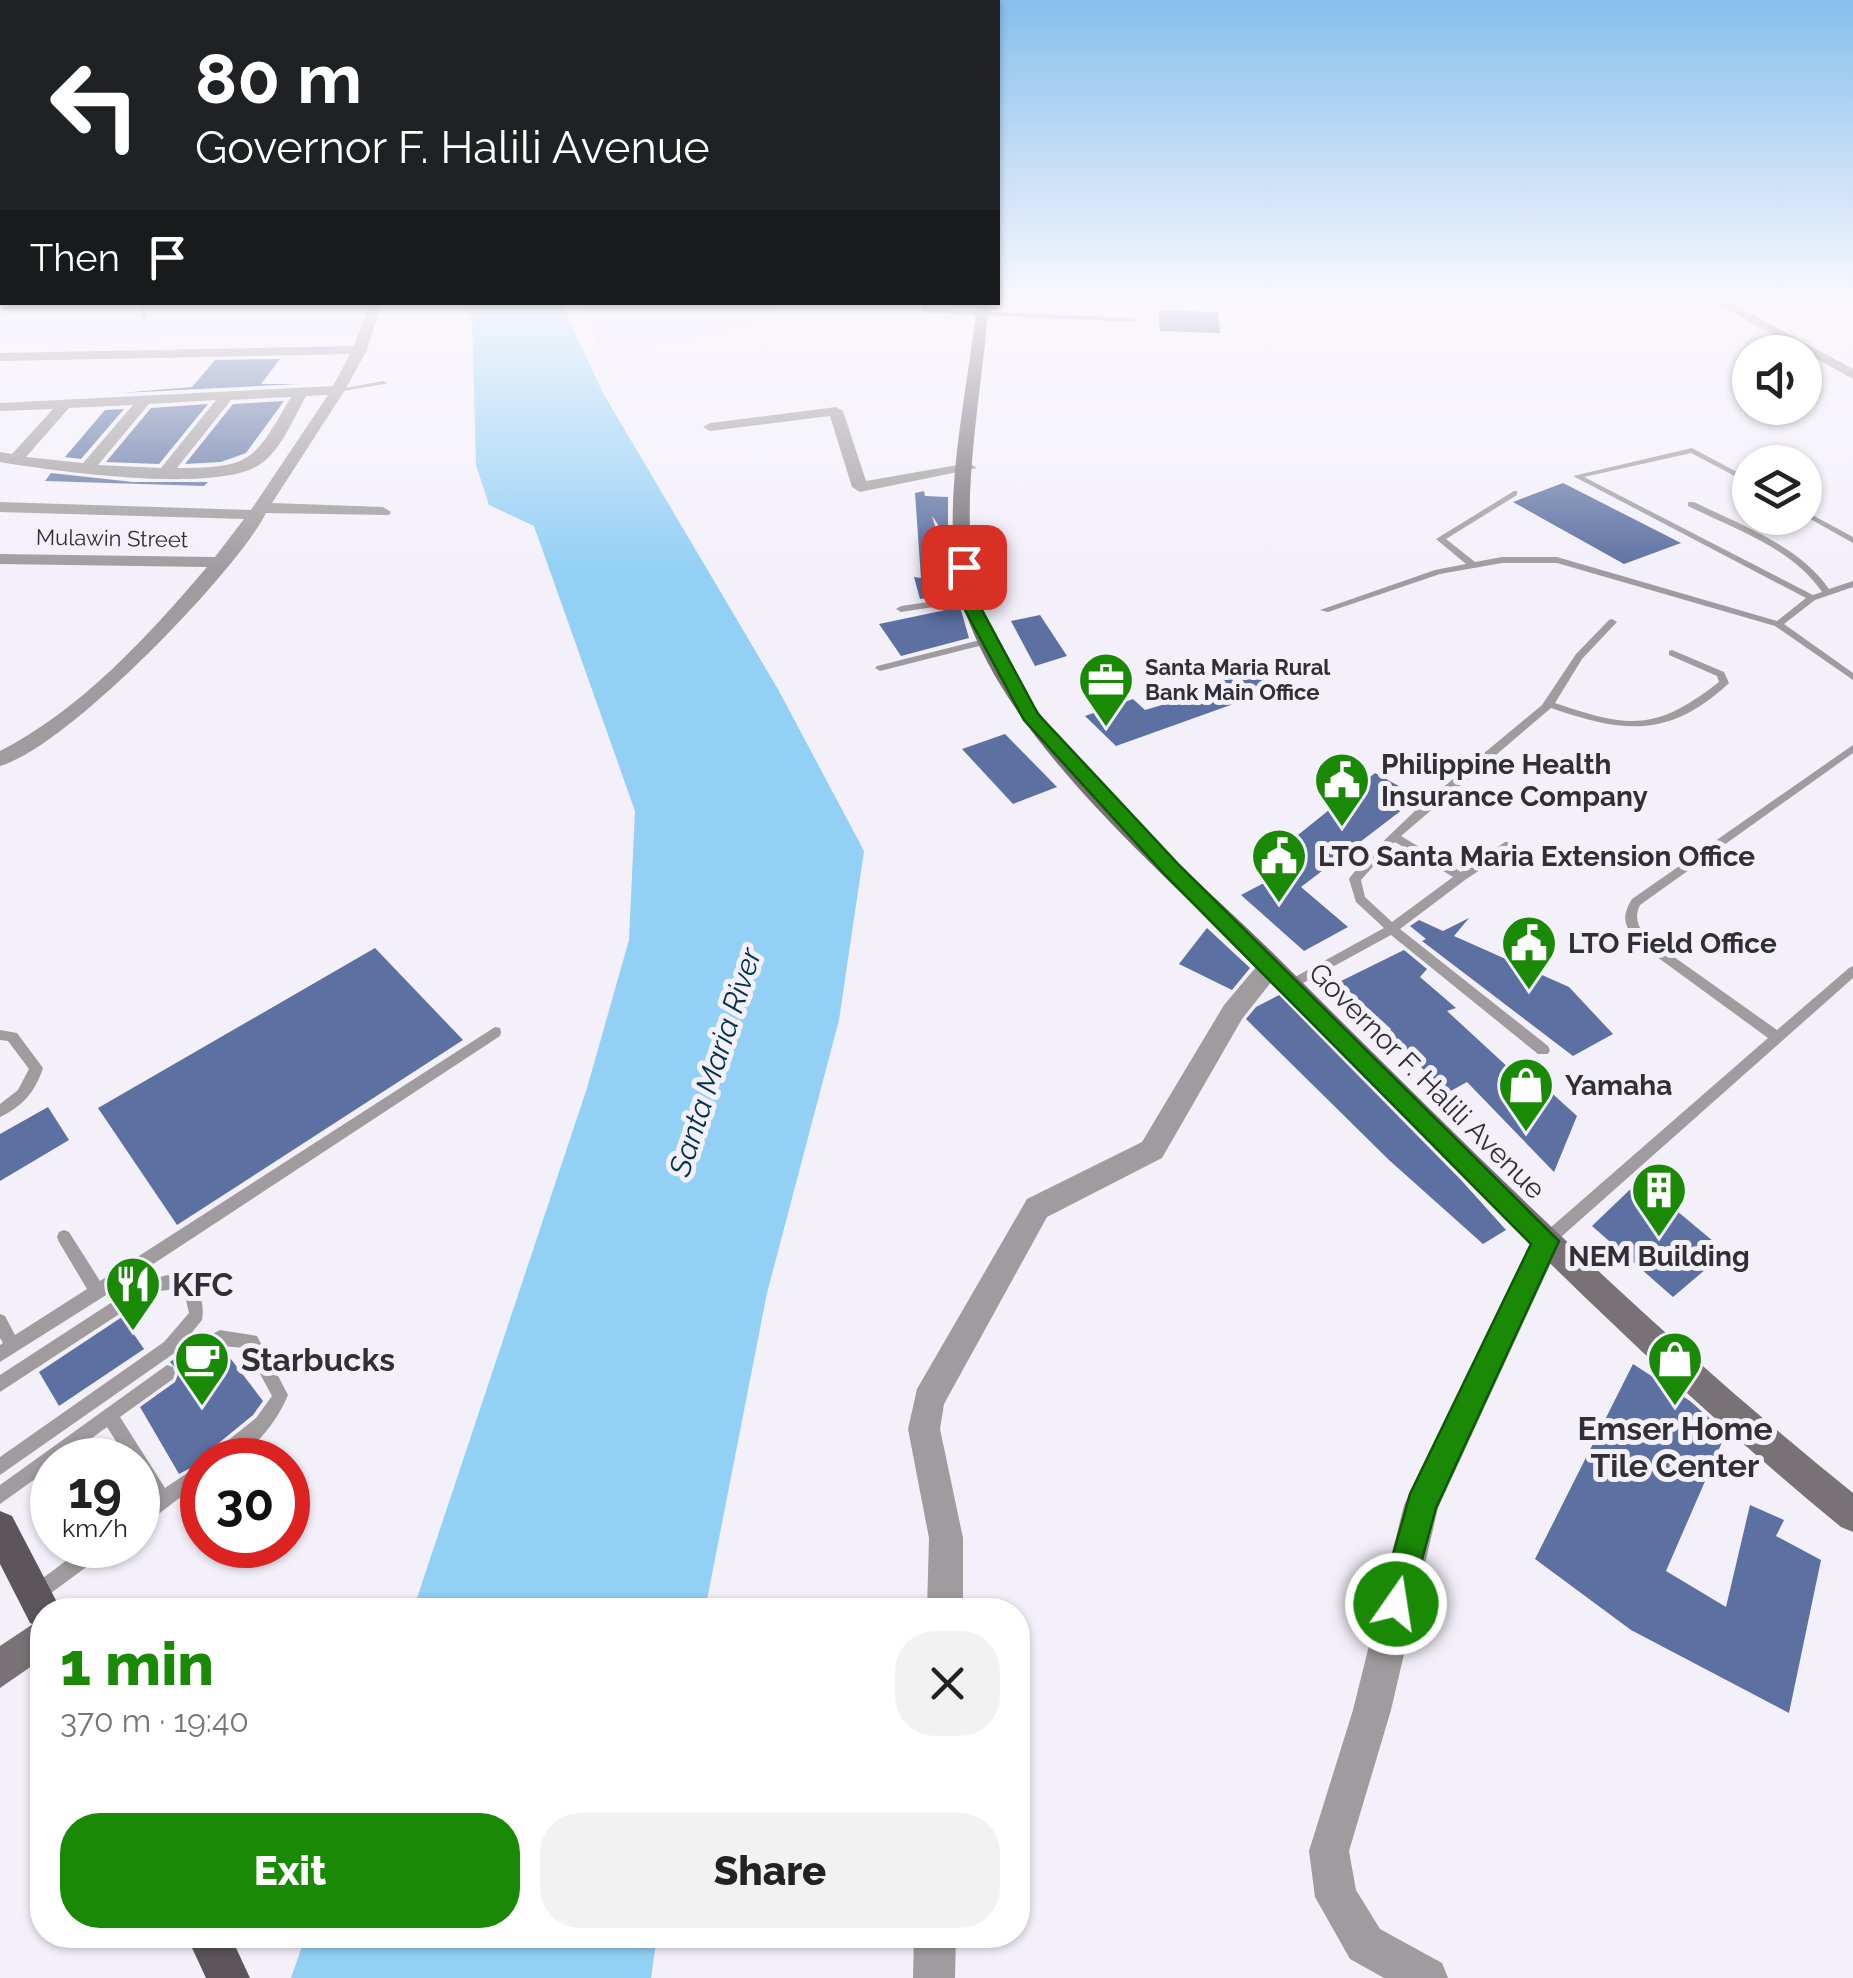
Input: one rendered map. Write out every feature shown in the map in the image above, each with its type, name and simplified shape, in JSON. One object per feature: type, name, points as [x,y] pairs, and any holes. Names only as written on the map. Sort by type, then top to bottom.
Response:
[{"type":"main road","name":"Governor F. Halili Avenue","points":[[976,387],[964,567],[971,599],[988,640],[1031,716],[1173,871],[1546,1241],[1764,1446],[1853,1515]]},
{"type":"main road","points":[[0,1530],[37,1598]]},
{"type":"main road","points":[[0,1669],[30,1645]]},
{"type":"main road","points":[[214,1948],[229,1978]]},
{"type":"street","points":[[0,758],[66,716],[160,636],[261,511],[339,387]]},
{"type":"street","points":[[0,407],[299,396],[338,390]]},
{"type":"street","points":[[7,459],[166,472],[226,470],[252,464],[299,396]]},
{"type":"street","points":[[166,472],[225,398]]},
{"type":"street","points":[[88,467],[144,400]]},
{"type":"street","points":[[7,459],[66,404]]},
{"type":"street","points":[[710,426],[836,411],[860,487],[969,468]]},
{"type":"street","points":[[0,507],[383,512]]},
{"type":"street","name":"Mulawin Street","points":[[0,559],[223,562]]},
{"type":"street","points":[[945,1598],[946,1538],[924,1429],[928,1400],[1037,1208],[1056,1195],[1134,1164],[1152,1150],[1233,1012],[1280,976]]},
{"type":"street","points":[[1428,1978],[1365,1944],[1336,1897],[1329,1851],[1372,1710],[1421,1505],[1546,1241]]},
{"type":"street","points":[[934,1978],[935,1948]]},
{"type":"lane","points":[[338,390],[359,387]]},
{"type":"lane","points":[[1732,472],[1692,450],[1578,476],[1812,598]]},
{"type":"lane","points":[[1473,565],[1440,539],[1514,493]]},
{"type":"lane","points":[[1691,504],[1790,558],[1819,579],[1827,592]]},
{"type":"lane","points":[[1822,523],[1853,540]]},
{"type":"lane","points":[[1326,610],[1410,580],[1473,565],[1502,560],[1557,560],[1778,624],[1853,677]]},
{"type":"lane","points":[[1778,624],[1812,598],[1853,584]]},
{"type":"lane","points":[[901,610],[971,599]]},
{"type":"lane","points":[[1543,1050],[1392,929],[1355,888],[1362,870],[1550,704],[1576,659],[1612,622]]},
{"type":"lane","points":[[880,668],[988,640]]},
{"type":"lane","points":[[1550,704],[1610,726],[1636,728],[1674,714],[1724,683],[1721,674],[1672,652]]},
{"type":"lane","points":[[1777,1037],[1642,940],[1630,923],[1629,912],[1636,902],[1853,748]]},
{"type":"lane","points":[[1396,838],[1461,877]]},
{"type":"lane","points":[[1280,976],[1392,929],[1509,845]]},
{"type":"lane","points":[[1546,1241],[1853,971]]},
{"type":"lane","points":[[0,1321],[6,1350],[495,1032]]},
{"type":"lane","points":[[0,1034],[12,1037],[36,1068],[25,1093],[0,1111]]},
{"type":"lane","points":[[64,1237],[98,1292]]},
{"type":"lane","points":[[0,1384],[148,1287],[170,1280],[184,1284],[192,1295],[197,1315],[170,1347],[0,1467]]},
{"type":"lane","points":[[203,1347],[220,1338],[251,1341],[280,1395],[275,1410],[246,1438]]},
{"type":"lane","points":[[0,1494],[167,1373]]},
{"type":"lane","points":[[109,1415],[163,1500]]},
{"type":"lane","points":[[160,1502],[180,1487]]},
{"type":"lane","points":[[43,1598],[77,1568]]},
{"type":"water","name":"Santa Maria River","points":[[474,387],[600,387],[779,691],[864,851],[839,1020],[767,1293],[707,1598],[417,1598],[587,1088],[629,940],[635,811],[534,526],[489,505],[476,465]]},
{"type":"water","points":[[301,1948],[655,1948],[651,1978],[291,1978]]},
{"type":"building","points":[[188,387],[234,387],[120,393]]},
{"type":"building","points":[[284,401],[246,453],[221,462],[185,464],[233,404]]},
{"type":"building","points":[[208,404],[159,464],[106,462],[151,408]]},
{"type":"building","points":[[124,409],[81,459],[65,457],[105,410]]},
{"type":"building","points":[[51,473],[133,482],[208,482],[204,486],[45,481]]},
{"type":"building","points":[[1563,483],[1681,543],[1624,564],[1513,502]]},
{"type":"building","points":[[924,491],[925,496],[948,497],[948,539],[932,516],[956,594],[920,599],[914,577],[921,578],[915,493]]},
{"type":"building","points":[[960,607],[969,638],[901,656],[879,624]]},
{"type":"building","points":[[1040,615],[1067,656],[1035,666],[1011,621]]},
{"type":"building","points":[[1242,674],[1248,679],[1262,674],[1267,692],[1116,746],[1085,716],[1133,699],[1145,710],[1216,689],[1211,683]]},
{"type":"building","points":[[1005,734],[1057,787],[1013,804],[962,749]]},
{"type":"building","name":"Philippine Health Insurance Company","points":[[1375,773],[1419,797],[1301,887],[1348,927],[1304,951],[1241,895],[1287,871],[1267,860]]},
{"type":"building","name":"LTO Field Office","points":[[1469,918],[1454,936],[1569,987],[1613,1034],[1573,1056],[1422,941],[1426,939],[1410,926],[1419,920],[1443,931]]},
{"type":"building","points":[[1207,928],[1250,968],[1232,990],[1179,964]]},
{"type":"building","points":[[375,948],[463,1040],[177,1225],[98,1108]]},
{"type":"building","points":[[1404,950],[1427,969],[1420,977],[1456,1008],[1447,1011],[1524,1082],[1534,1077],[1577,1116],[1554,1172],[1467,1082],[1447,1093],[1388,1034],[1391,1029],[1339,982]]},
{"type":"building","points":[[1279,995],[1506,1230],[1483,1244],[1389,1160],[1246,1019],[1256,1007]]},
{"type":"building","points":[[48,1107],[69,1140],[0,1181],[0,1134]]},
{"type":"building","name":"NEM Building","points":[[1640,1180],[1726,1252],[1673,1297],[1592,1226]]},
{"type":"building","points":[[122,1317],[144,1349],[59,1406],[39,1372]]},
{"type":"building","name":"Starbucks","points":[[192,1346],[201,1358],[224,1350],[263,1401],[253,1415],[225,1438],[180,1438],[179,1474],[140,1407],[175,1382],[179,1372],[170,1362]]},
{"type":"building","points":[[1633,1364],[1690,1401],[1726,1433],[1666,1571],[1726,1607],[1750,1505],[1784,1520],[1776,1536],[1821,1560],[1789,1713],[1631,1630],[1535,1559]]},
{"type":"place","name":"Santa Maria Rural Bank Main Office","points":[[1106,729]]},
{"type":"place","name":"Philippine Health Insurance Company","points":[[1342,829]]},
{"type":"place","name":"LTO Santa Maria Extension Office","points":[[1279,905]]},
{"type":"place","name":"LTO Field Office","points":[[1529,992]]},
{"type":"place","name":"Yamaha","points":[[1526,1134]]},
{"type":"place","name":"NEM Building","points":[[1659,1239]]},
{"type":"place","name":"KFC","points":[[133,1333]]},
{"type":"place","name":"Starbucks","points":[[202,1408]]},
{"type":"place","name":"Emser Home Tile Center","points":[[1675,1408]]},
{"type":"route","points":[[964,567],[974,610],[1031,716],[1173,871],[1546,1241],[1421,1505],[1396,1604]]}]
